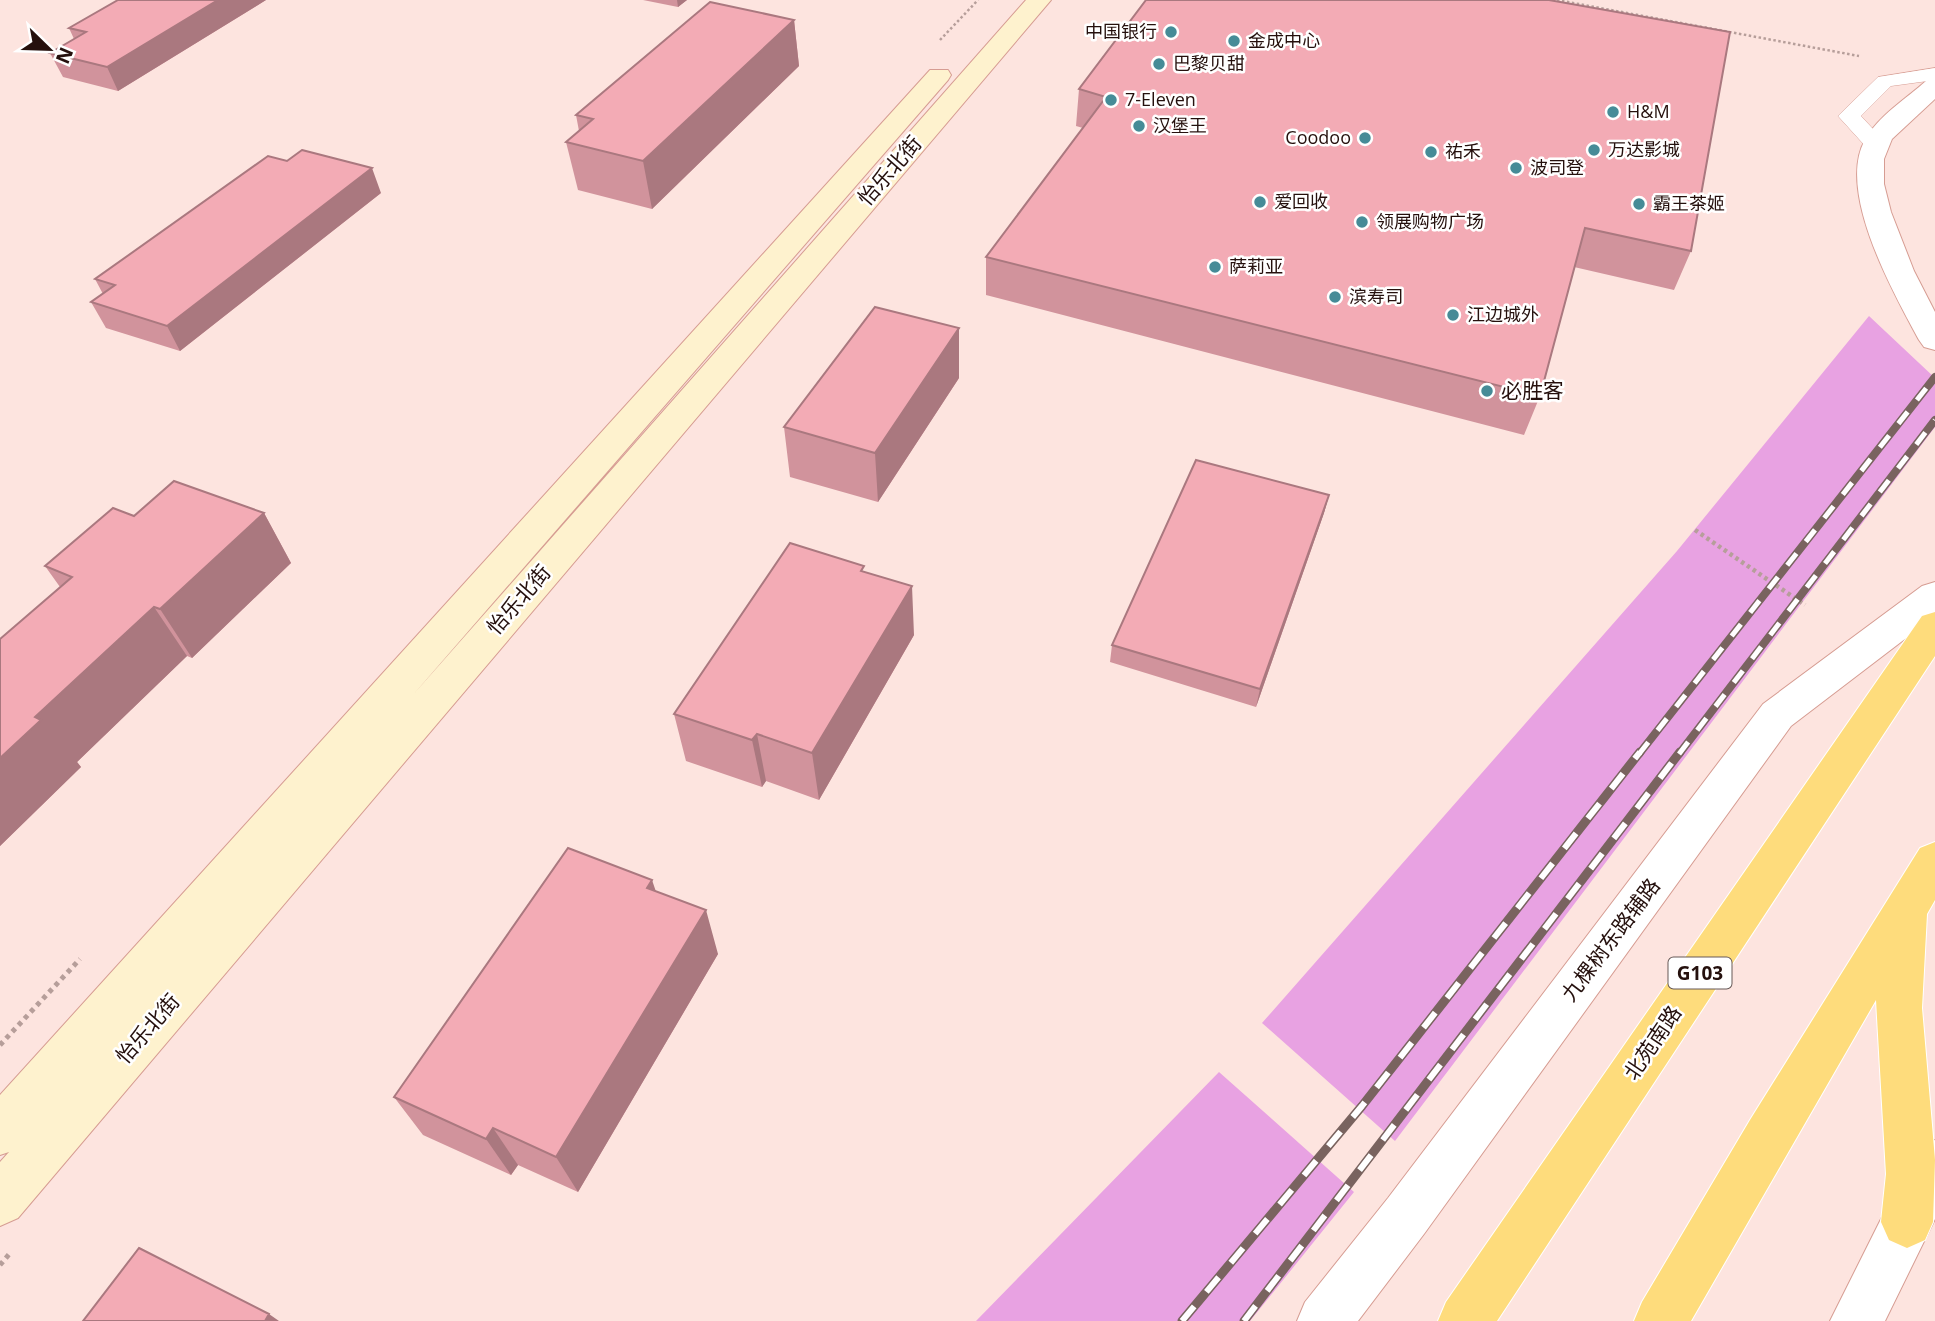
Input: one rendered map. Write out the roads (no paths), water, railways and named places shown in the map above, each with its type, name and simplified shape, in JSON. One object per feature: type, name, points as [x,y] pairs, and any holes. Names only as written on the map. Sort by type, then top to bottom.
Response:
[{"type":"highway","name":"北苑南路","points":[[1465,1321],[1935,626]]},
{"type":"highway","points":[[1661,1321],[1935,861]]},
{"type":"highway","points":[[1906,909],[1899,1008],[1912,1174],[1907,1222]]},
{"type":"main road","name":"怡乐北街","points":[[0,1132],[1006,0]]},
{"type":"main road","name":"怡乐北街","points":[[0,1200],[1039,0]]},
{"type":"street","points":[[1935,86],[1875,143],[1868,166],[1869,191],[1911,299],[1935,340]]},
{"type":"street","name":"九棵树东路辅路","points":[[1324,1321],[1406,1216],[1777,715],[1935,596]]},
{"type":"street","points":[[1857,1321],[1935,1165]]},
{"type":"lane","points":[[1875,143],[1849,116],[1885,81],[1935,74]]},
{"type":"railway","points":[[1639,754],[1935,377]]},
{"type":"railway","points":[[1679,754],[1935,420]]},
{"type":"railway","points":[[1182,1321],[1362,1106],[1640,752]]},
{"type":"railway","points":[[1244,1321],[1680,752]]},
{"type":"place","name":"中国银行","points":[[1171,32]]},
{"type":"place","name":"金成中心","points":[[1234,41]]},
{"type":"place","name":"巴黎贝甜","points":[[1159,64]]},
{"type":"place","name":"7-Eleven","points":[[1111,100]]},
{"type":"place","name":"H&M","points":[[1613,112]]},
{"type":"place","name":"汉堡王","points":[[1139,126]]},
{"type":"place","name":"Coodoo","points":[[1365,138]]},
{"type":"place","name":"万达影城","points":[[1594,150]]},
{"type":"place","name":"祐禾","points":[[1431,152]]},
{"type":"place","name":"波司登","points":[[1516,168]]},
{"type":"place","name":"爱回收","points":[[1260,202]]},
{"type":"place","name":"霸王茶姬","points":[[1639,204]]},
{"type":"place","name":"领展购物广场","points":[[1362,222]]},
{"type":"place","name":"萨莉亚","points":[[1215,267]]},
{"type":"place","name":"滨寿司","points":[[1335,297]]},
{"type":"place","name":"江边城外","points":[[1453,315]]},
{"type":"place","name":"必胜客","points":[[1487,391]]}]
